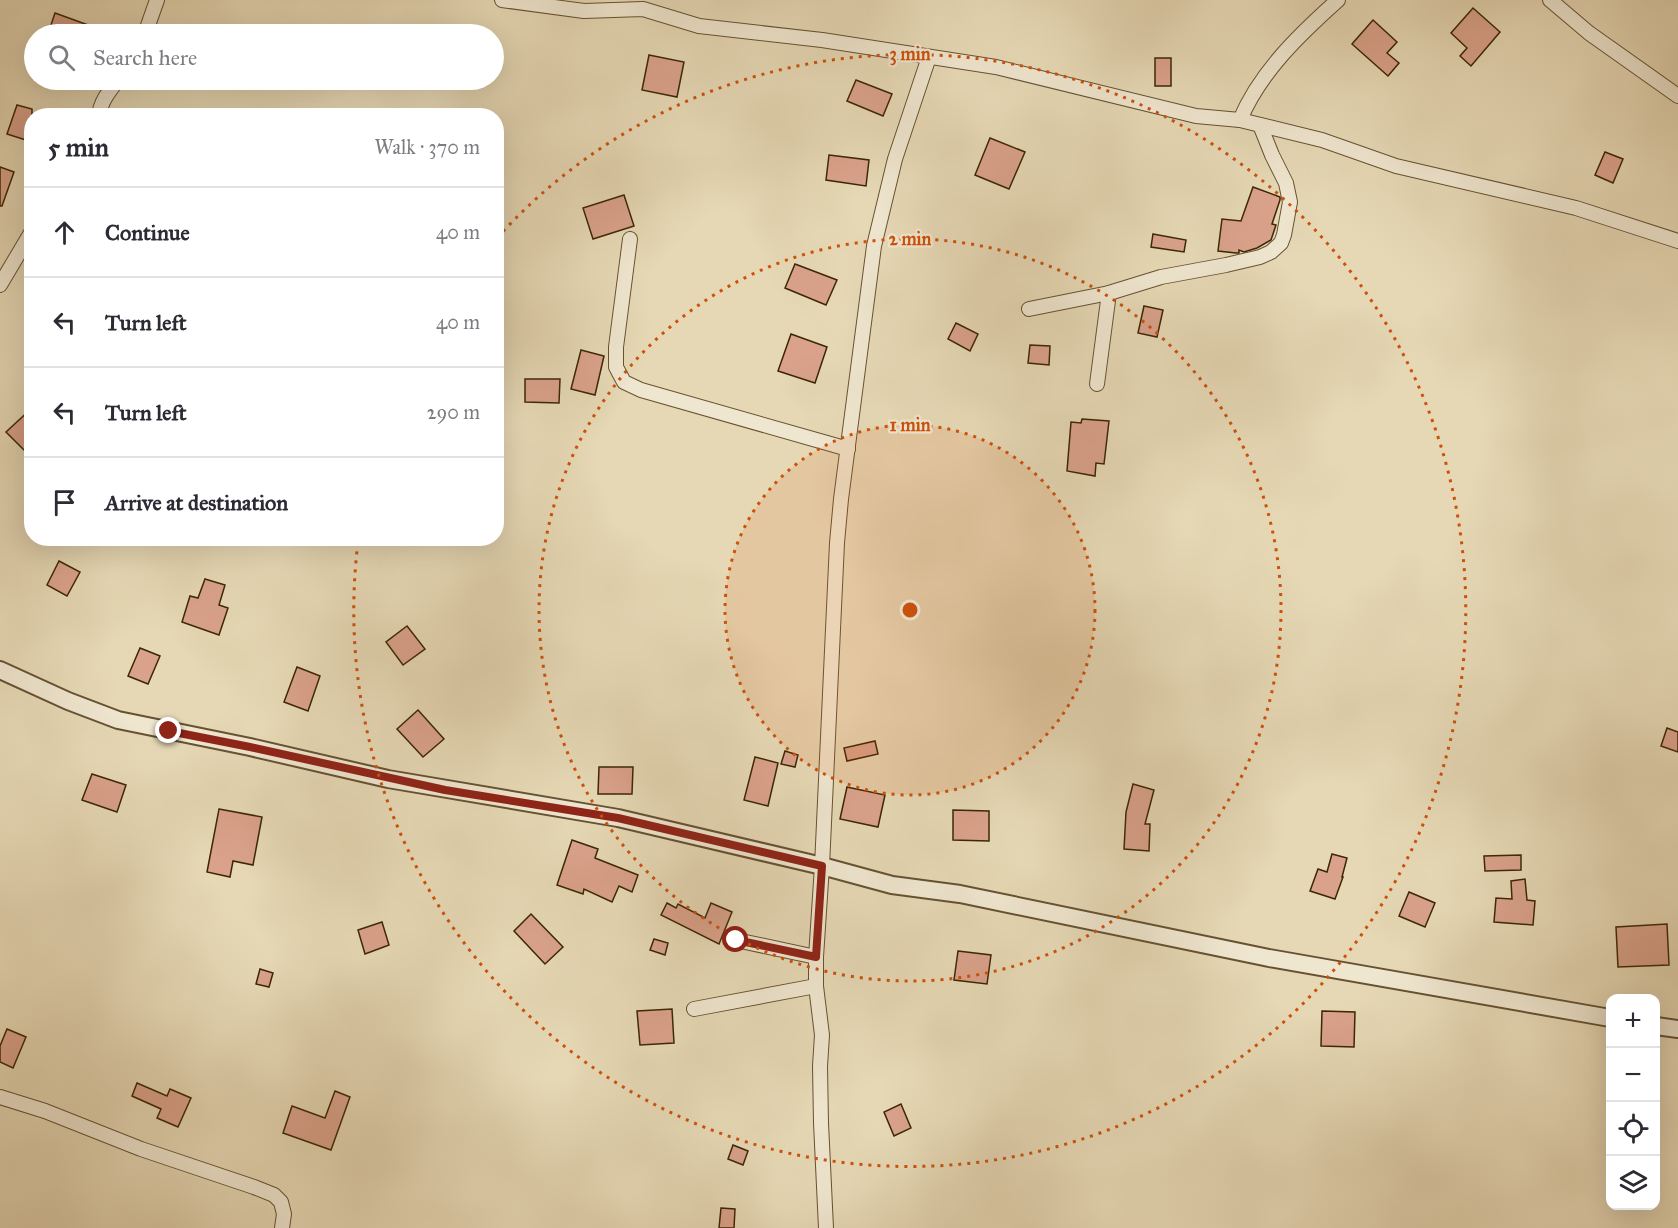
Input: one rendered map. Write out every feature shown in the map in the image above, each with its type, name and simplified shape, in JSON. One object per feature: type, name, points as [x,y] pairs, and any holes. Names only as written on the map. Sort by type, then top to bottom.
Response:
[{"type":"street","points":[[149,24],[157,0]]},
{"type":"street","points":[[502,0],[584,11],[643,9],[699,26],[811,39],[996,68],[1196,116],[1240,120],[1322,140],[1396,166],[1576,208],[1678,241]]},
{"type":"street","points":[[1240,120],[1247,102],[1280,57],[1338,0]]},
{"type":"street","points":[[1550,0],[1589,33],[1678,96]]},
{"type":"street","points":[[826,1228],[821,1123],[822,1035],[816,986],[816,957],[837,543],[874,246],[895,159],[929,57]]},
{"type":"street","points":[[101,108],[110,90]]},
{"type":"street","points":[[1029,309],[1109,292],[1161,277],[1260,257],[1271,252],[1281,243],[1290,202],[1286,183],[1260,125]]},
{"type":"street","points":[[630,239],[616,347],[616,367],[624,382],[641,390],[848,450]]},
{"type":"street","points":[[0,285],[24,244]]},
{"type":"street","points":[[1097,384],[1109,292]]},
{"type":"street","points":[[0,670],[68,701],[118,720],[422,786],[618,818],[822,866],[892,885],[960,894],[1269,958],[1606,1017]]},
{"type":"street","points":[[736,940],[816,957]]},
{"type":"street","points":[[694,1009],[816,986]]},
{"type":"street","points":[[1660,1027],[1678,1029]]},
{"type":"street","points":[[0,1097],[45,1111],[141,1149],[274,1195],[281,1202],[284,1214],[282,1228]]},
{"type":"building","points":[[1473,8],[1500,32],[1471,66],[1460,56],[1467,48],[1451,33]]},
{"type":"building","points":[[55,13],[85,24],[51,24]]},
{"type":"building","points":[[1373,20],[1397,42],[1387,53],[1399,63],[1388,76],[1352,44]]},
{"type":"building","points":[[649,55],[684,62],[677,97],[642,90]]},
{"type":"building","points":[[1155,58],[1171,58],[1171,86],[1155,86]]},
{"type":"building","points":[[856,80],[892,94],[883,116],[847,101]]},
{"type":"building","points":[[17,105],[28,108],[24,108],[24,139],[7,134]]},
{"type":"building","points":[[990,138],[1025,152],[1009,189],[975,175]]},
{"type":"building","points":[[1605,152],[1623,159],[1613,183],[1595,175]]},
{"type":"building","points":[[829,155],[869,160],[866,186],[826,180]]},
{"type":"building","points":[[0,167],[14,172],[2,206],[0,206]]},
{"type":"building","points":[[1253,187],[1280,197],[1272,224],[1276,225],[1271,240],[1244,252],[1239,250],[1239,253],[1218,251],[1222,219],[1241,221]]},
{"type":"building","points":[[624,195],[634,226],[593,239],[583,208]]},
{"type":"building","points":[[1153,234],[1186,240],[1184,252],[1151,247]]},
{"type":"building","points":[[795,264],[837,280],[826,305],[785,288]]},
{"type":"building","points":[[1144,306],[1163,310],[1157,337],[1138,333]]},
{"type":"building","points":[[956,323],[978,334],[970,351],[948,339]]},
{"type":"building","points":[[791,334],[827,347],[815,383],[778,371]]},
{"type":"building","points":[[1030,345],[1050,346],[1049,365],[1028,363]]},
{"type":"building","points":[[581,350],[604,356],[595,395],[571,389]]},
{"type":"building","points":[[525,379],[560,379],[559,403],[525,402]]},
{"type":"building","points":[[24,415],[24,450],[6,432]]},
{"type":"building","points":[[1082,419],[1109,421],[1104,464],[1096,463],[1095,476],[1067,471],[1071,422],[1081,423]]},
{"type":"building","points":[[59,561],[80,572],[67,596],[47,585]]},
{"type":"building","points":[[205,579],[225,585],[219,605],[228,608],[219,635],[182,622],[190,596],[198,598]]},
{"type":"building","points":[[407,626],[425,649],[403,665],[386,642]]},
{"type":"building","points":[[140,648],[160,656],[148,684],[128,676]]},
{"type":"building","points":[[297,667],[320,676],[308,711],[284,702]]},
{"type":"building","points":[[418,710],[444,739],[423,757],[397,729]]},
{"type":"building","points":[[1667,728],[1678,732],[1678,752],[1661,746]]},
{"type":"building","points":[[875,741],[878,754],[847,761],[844,748]]},
{"type":"building","points":[[785,751],[798,755],[795,767],[781,764]]},
{"type":"building","points":[[755,757],[778,763],[768,806],[744,800]]},
{"type":"building","points":[[599,767],[633,767],[632,794],[598,794]]},
{"type":"building","points":[[92,774],[126,785],[117,812],[82,800]]},
{"type":"building","points":[[1133,784],[1154,790],[1145,824],[1150,824],[1149,851],[1124,849],[1126,812]]},
{"type":"building","points":[[847,787],[885,795],[878,827],[840,819]]},
{"type":"building","points":[[219,809],[262,817],[253,865],[233,861],[230,877],[207,872]]},
{"type":"building","points":[[953,810],[989,811],[989,841],[953,840]]},
{"type":"building","points":[[572,840],[598,849],[595,858],[638,875],[632,892],[619,886],[612,902],[584,889],[583,894],[557,885]]},
{"type":"building","points":[[1332,854],[1347,858],[1335,899],[1310,891],[1318,869],[1327,872]]},
{"type":"building","points":[[1521,855],[1521,870],[1485,871],[1484,856]]},
{"type":"building","points":[[1525,879],[1527,900],[1535,901],[1533,925],[1494,922],[1496,898],[1512,899],[1511,881]]},
{"type":"building","points":[[1409,892],[1435,903],[1425,927],[1399,916]]},
{"type":"building","points":[[667,903],[676,908],[678,904],[705,918],[711,903],[732,912],[719,944],[661,915]]},
{"type":"building","points":[[531,914],[563,947],[545,964],[514,931]]},
{"type":"building","points":[[382,922],[389,945],[365,954],[358,930]]},
{"type":"building","points":[[1667,924],[1669,965],[1618,967],[1616,927]]},
{"type":"building","points":[[654,939],[668,943],[665,955],[650,950]]},
{"type":"building","points":[[958,951],[991,955],[987,984],[954,980]]},
{"type":"building","points":[[260,969],[273,973],[269,987],[256,984]]},
{"type":"building","points":[[672,1009],[674,1043],[640,1045],[637,1011]]},
{"type":"building","points":[[1322,1011],[1355,1012],[1354,1047],[1321,1046]]},
{"type":"building","points":[[7,1029],[26,1037],[13,1068],[0,1062],[0,1046]]},
{"type":"building","points":[[137,1083],[167,1096],[170,1089],[191,1098],[178,1127],[157,1118],[161,1109],[132,1096]]},
{"type":"building","points":[[335,1091],[350,1097],[331,1150],[283,1133],[292,1106],[325,1118]]},
{"type":"building","points":[[901,1104],[911,1128],[894,1136],[884,1112]]},
{"type":"building","points":[[733,1145],[748,1151],[743,1165],[728,1159]]},
{"type":"building","points":[[721,1208],[735,1209],[734,1228],[719,1228]]},
{"type":"route","points":[[169,731],[388,779],[618,818],[822,866],[816,957],[736,940]]}]
